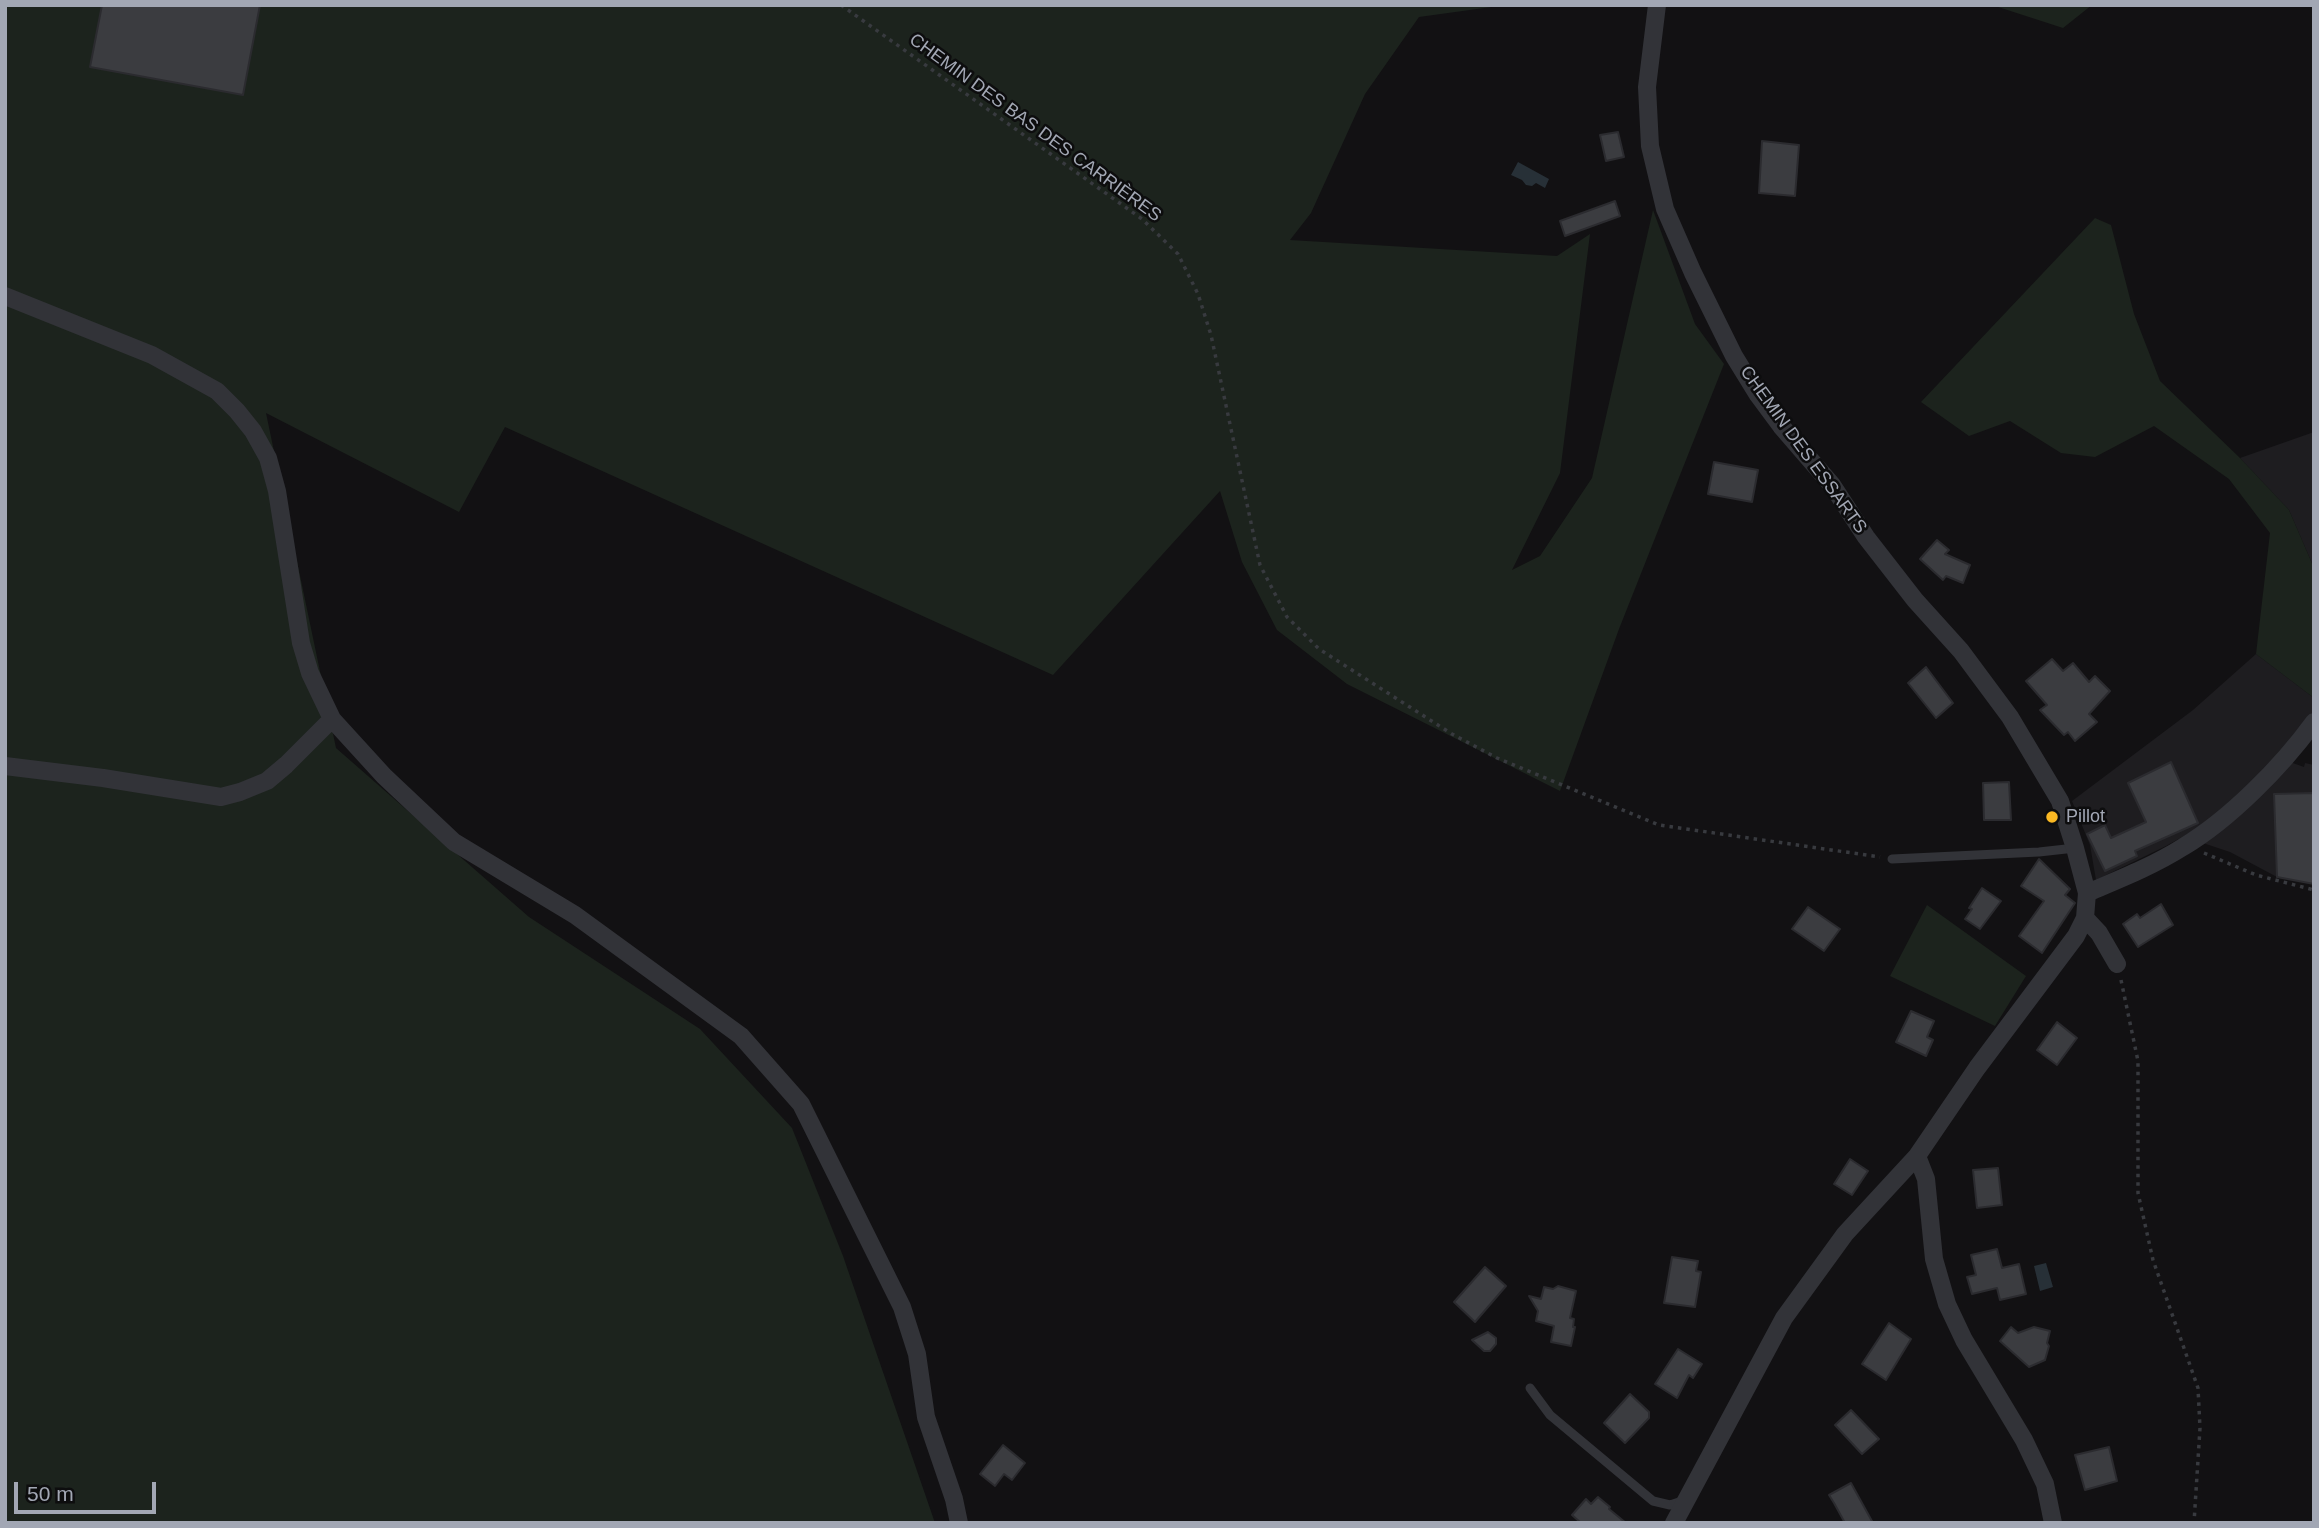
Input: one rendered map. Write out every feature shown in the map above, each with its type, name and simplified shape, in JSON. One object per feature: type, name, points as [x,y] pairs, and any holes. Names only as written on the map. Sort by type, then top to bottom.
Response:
[{"type":"street","name":"CHEMIN DES ESSARTS","points":[[1657,5],[1647,87],[1650,146],[1665,209],[1693,273],[1734,356],[1758,395],[1832,485],[1866,537],[1915,600],[1961,651],[2010,717],[2060,801],[2087,893],[2085,918]]},
{"type":"street","points":[[5,296],[152,355],[217,391],[253,431],[268,458],[277,491],[301,643],[310,673],[332,719],[384,776],[454,842],[575,915],[741,1036],[801,1104],[902,1307],[917,1354],[926,1417],[954,1499],[959,1523]]},
{"type":"street","points":[[5,766],[221,797],[267,780],[332,719]]},
{"type":"street","points":[[2087,893],[2151,865],[2186,846],[2223,817],[2279,766],[2314,722]]},
{"type":"street","points":[[1674,1523],[1784,1318],[1845,1234],[1917,1156],[1977,1068],[2076,936],[2085,918],[2099,933],[2117,964]]},
{"type":"street","points":[[1917,1156],[1926,1179],[1934,1259],[1947,1304],[1964,1340],[2024,1440],[2045,1484],[2053,1523]]},
{"type":"lane","points":[[1892,859],[2075,848]]},
{"type":"lane","points":[[1530,1388],[1550,1415],[1653,1501],[1670,1505],[1685,1500]]},
{"type":"path","name":"CHEMIN DES BAS DES CARRIÈRES","points":[[841,5],[1142,219],[1178,254],[1198,294],[1211,335],[1260,565],[1287,617],[1319,649],[1452,734],[1497,758],[1659,825],[1892,859]]},
{"type":"path","points":[[2186,846],[2256,875],[2314,890]]},
{"type":"path","points":[[2117,964],[2138,1061],[2138,1193],[2153,1260],[2198,1388],[2200,1428],[2194,1523]]},
{"type":"shaded area","points":[[5,5],[1506,5],[1419,17],[1365,94],[1311,213],[1290,240],[1557,256],[1590,234],[1560,473],[1512,570],[1540,556],[1592,478],[1653,210],[1695,324],[1724,364],[1619,629],[1560,791],[1347,684],[1277,630],[1242,562],[1220,491],[1053,675],[505,427],[459,512],[266,413],[336,748],[529,917],[700,1029],[792,1128],[843,1256],[935,1523],[5,1523]]},
{"type":"shaded area","points":[[1992,5],[2092,5],[2063,28]]},
{"type":"shaded area","points":[[1518,162],[1549,179],[1545,188],[1536,183],[1532,186],[1526,185],[1511,175]]},
{"type":"shaded area","points":[[2095,218],[2111,225],[2134,314],[2160,381],[2240,458],[2289,510],[2314,568],[2314,698],[2256,654],[2270,533],[2229,479],[2154,426],[2095,457],[2061,453],[2010,421],[1969,436],[1921,402]]},
{"type":"shaded area","points":[[2314,432],[2314,568],[2289,510],[2240,458]]},
{"type":"shaded area","points":[[2256,654],[2314,698],[2314,710],[2306,722],[2270,768],[2200,827],[2096,880],[2090,845],[2072,801],[2193,710]]},
{"type":"shaded area","points":[[2290,762],[2304,767],[2305,763],[2314,765],[2314,884],[2277,877],[2230,852],[2200,842]]},
{"type":"shaded area","points":[[1927,905],[2026,976],[1995,1026],[1890,976]]},
{"type":"shaded area","points":[[2046,1263],[2053,1287],[2040,1291],[2034,1266]]},
{"type":"building","points":[[102,5],[260,5],[243,95],[90,67]]},
{"type":"building","points":[[1618,132],[1624,157],[1606,161],[1600,135]]},
{"type":"building","points":[[1762,141],[1799,145],[1795,196],[1759,193]]},
{"type":"building","points":[[1615,201],[1620,216],[1565,236],[1560,221]]},
{"type":"building","points":[[1714,462],[1758,470],[1752,502],[1708,494]]},
{"type":"building","points":[[1937,540],[1949,550],[1945,554],[1970,565],[1963,583],[1946,576],[1943,580],[1920,559]]},
{"type":"building","points":[[2052,659],[2063,671],[2073,663],[2089,682],[2095,676],[2110,691],[2089,714],[2097,722],[2075,741],[2068,732],[2064,735],[2040,710],[2047,705],[2026,681]]},
{"type":"building","points":[[1926,667],[1953,703],[1936,718],[1908,683]]},
{"type":"building","points":[[2171,762],[2198,823],[2135,851],[2137,856],[2105,871],[2087,834],[2105,825],[2111,838],[2146,822],[2128,783]]},
{"type":"building","points":[[2009,782],[2011,820],[1984,820],[1983,783]]},
{"type":"building","points":[[2314,793],[2314,884],[2277,877],[2274,794]]},
{"type":"building","points":[[2039,859],[2070,889],[2065,895],[2075,903],[2042,953],[2019,936],[2044,901],[2021,886]]},
{"type":"building","points":[[1982,888],[2001,901],[1980,929],[1965,919]]},
{"type":"building","points":[[2161,904],[2173,925],[2138,947],[2123,924],[2137,914],[2140,918]]},
{"type":"building","points":[[1808,907],[1840,929],[1824,951],[1792,929]]},
{"type":"building","points":[[1911,1011],[1934,1021],[1927,1037],[1933,1040],[1926,1056],[1896,1042]]},
{"type":"building","points":[[2057,1022],[2077,1038],[2057,1065],[2037,1050]]},
{"type":"building","points":[[1850,1159],[1868,1171],[1852,1195],[1834,1184]]},
{"type":"building","points":[[1998,1168],[2002,1205],[1977,1208],[1973,1170]]},
{"type":"building","points":[[1997,1249],[2002,1268],[2019,1264],[2026,1294],[2000,1300],[1997,1288],[1972,1294],[1967,1277],[1976,1275],[1971,1255]]},
{"type":"building","points":[[1672,1257],[1698,1261],[1696,1271],[1701,1272],[1695,1307],[1664,1303]]},
{"type":"building","points":[[1485,1267],[1506,1286],[1475,1322],[1454,1302]]},
{"type":"building","points":[[1558,1286],[1576,1291],[1570,1318],[1574,1319],[1575,1327],[1571,1346],[1551,1342],[1554,1326],[1536,1321],[1538,1311],[1529,1296],[1541,1299],[1544,1287],[1553,1289]]},
{"type":"building","points":[[1889,1323],[1911,1339],[1886,1380],[1862,1364]]},
{"type":"building","points":[[2011,1327],[2018,1333],[2034,1327],[2050,1331],[2045,1360],[2029,1367],[2000,1341]]},
{"type":"building","points":[[1488,1332],[1496,1338],[1496,1344],[1490,1351],[1484,1351],[1472,1340]]},
{"type":"building","points":[[1678,1349],[1702,1364],[1693,1378],[1689,1375],[1677,1398],[1655,1384]]},
{"type":"building","points":[[1630,1394],[1649,1412],[1649,1418],[1625,1443],[1604,1423]]},
{"type":"building","points":[[1851,1410],[1879,1439],[1862,1454],[1835,1425]]},
{"type":"building","points":[[1003,1445],[1025,1463],[1012,1480],[1004,1474],[995,1486],[980,1474]]},
{"type":"building","points":[[2109,1447],[2117,1481],[2085,1490],[2075,1455]]},
{"type":"building","points":[[1851,1483],[1873,1523],[1845,1523],[1829,1495]]},
{"type":"building","points":[[1598,1497],[1626,1523],[1581,1523],[1572,1515],[1586,1499],[1591,1504]]},
{"type":"place","name":"Pillot","points":[[2052,817]]}]
